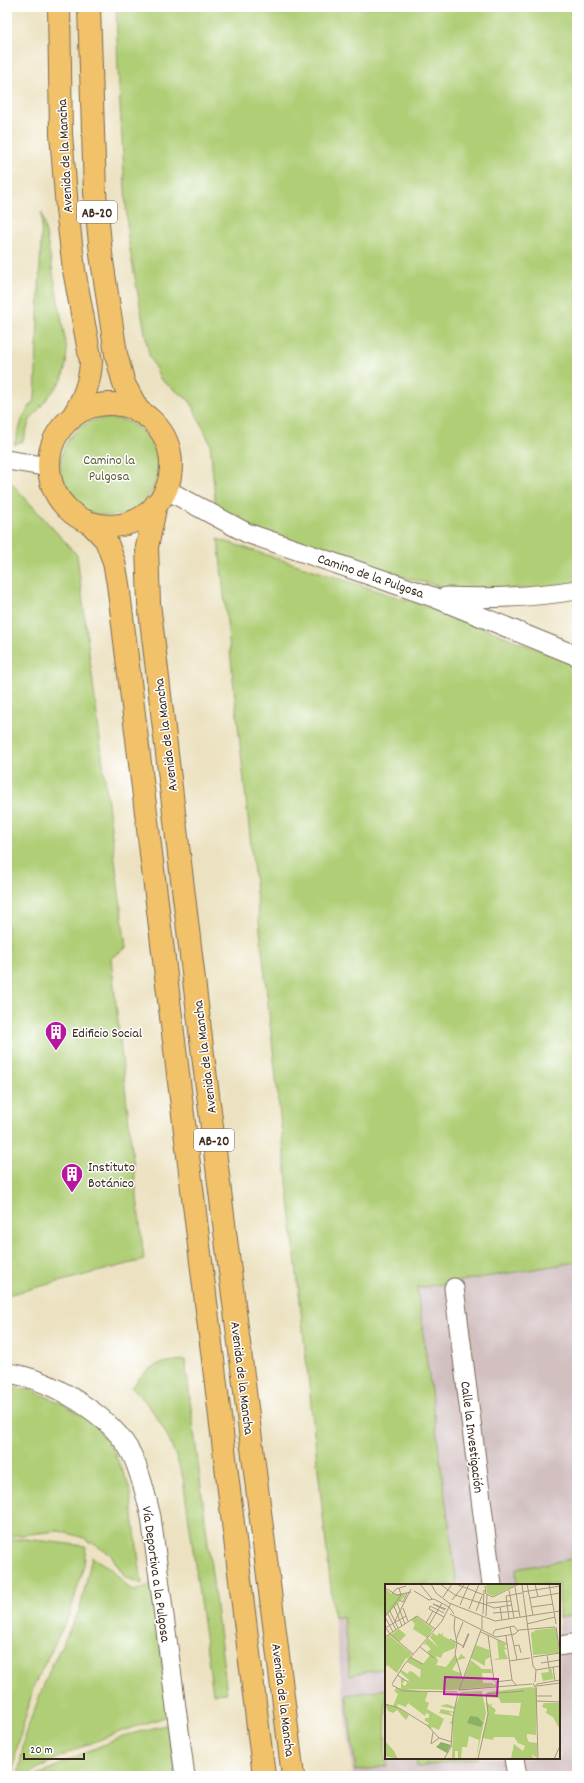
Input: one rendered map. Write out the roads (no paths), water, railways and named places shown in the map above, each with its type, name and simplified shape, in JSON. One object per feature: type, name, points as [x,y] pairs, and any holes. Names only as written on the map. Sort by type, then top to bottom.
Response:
[{"type":"main road","name":"Avenida de la Mancha","points":[[59,7],[61,134],[67,208],[74,270],[91,362],[88,386],[78,409],[71,419]]},
{"type":"main road","name":"Avenida de la Mancha","points":[[88,7],[95,192],[101,254],[116,354],[124,384],[139,412]]},
{"type":"main road","name":"AB-20","points":[[106,404],[122,405],[139,412],[157,428],[164,437],[170,454],[171,470],[162,497],[143,517],[127,524],[110,527],[91,524],[79,518],[63,504],[52,486],[49,467],[53,444],[60,430],[71,419],[88,408],[106,404]]},
{"type":"main road","name":"Avenida de la Mancha","points":[[162,497],[147,547],[149,595],[203,1055],[293,1776]]},
{"type":"main road","name":"Avenida de la Mancha","points":[[91,524],[106,540],[114,562],[118,584],[264,1776]]},
{"type":"street","points":[[7,460],[49,467]]},
{"type":"street","name":"Camino de la Pulgosa","points":[[162,497],[247,533],[433,597],[577,656]]},
{"type":"street","points":[[433,597],[483,599],[577,590]]},
{"type":"street","name":"Calle la Investigación","points":[[454,1288],[492,1584]]},
{"type":"street","name":"Vía Deportiva a la Pulgosa","points":[[7,1373],[43,1383],[80,1402],[108,1425],[131,1455],[143,1486],[151,1517],[185,1776]]},
{"type":"street","points":[[560,1646],[577,1642]]},
{"type":"street","points":[[514,1759],[517,1776]]},
{"type":"place","name":"Edificio Social","points":[[56,1052]]},
{"type":"place","name":"Instituto Botánico","points":[[72,1194]]},
{"type":"park label","name":"Camino la Pulgosa","points":[[109,468]]}]
